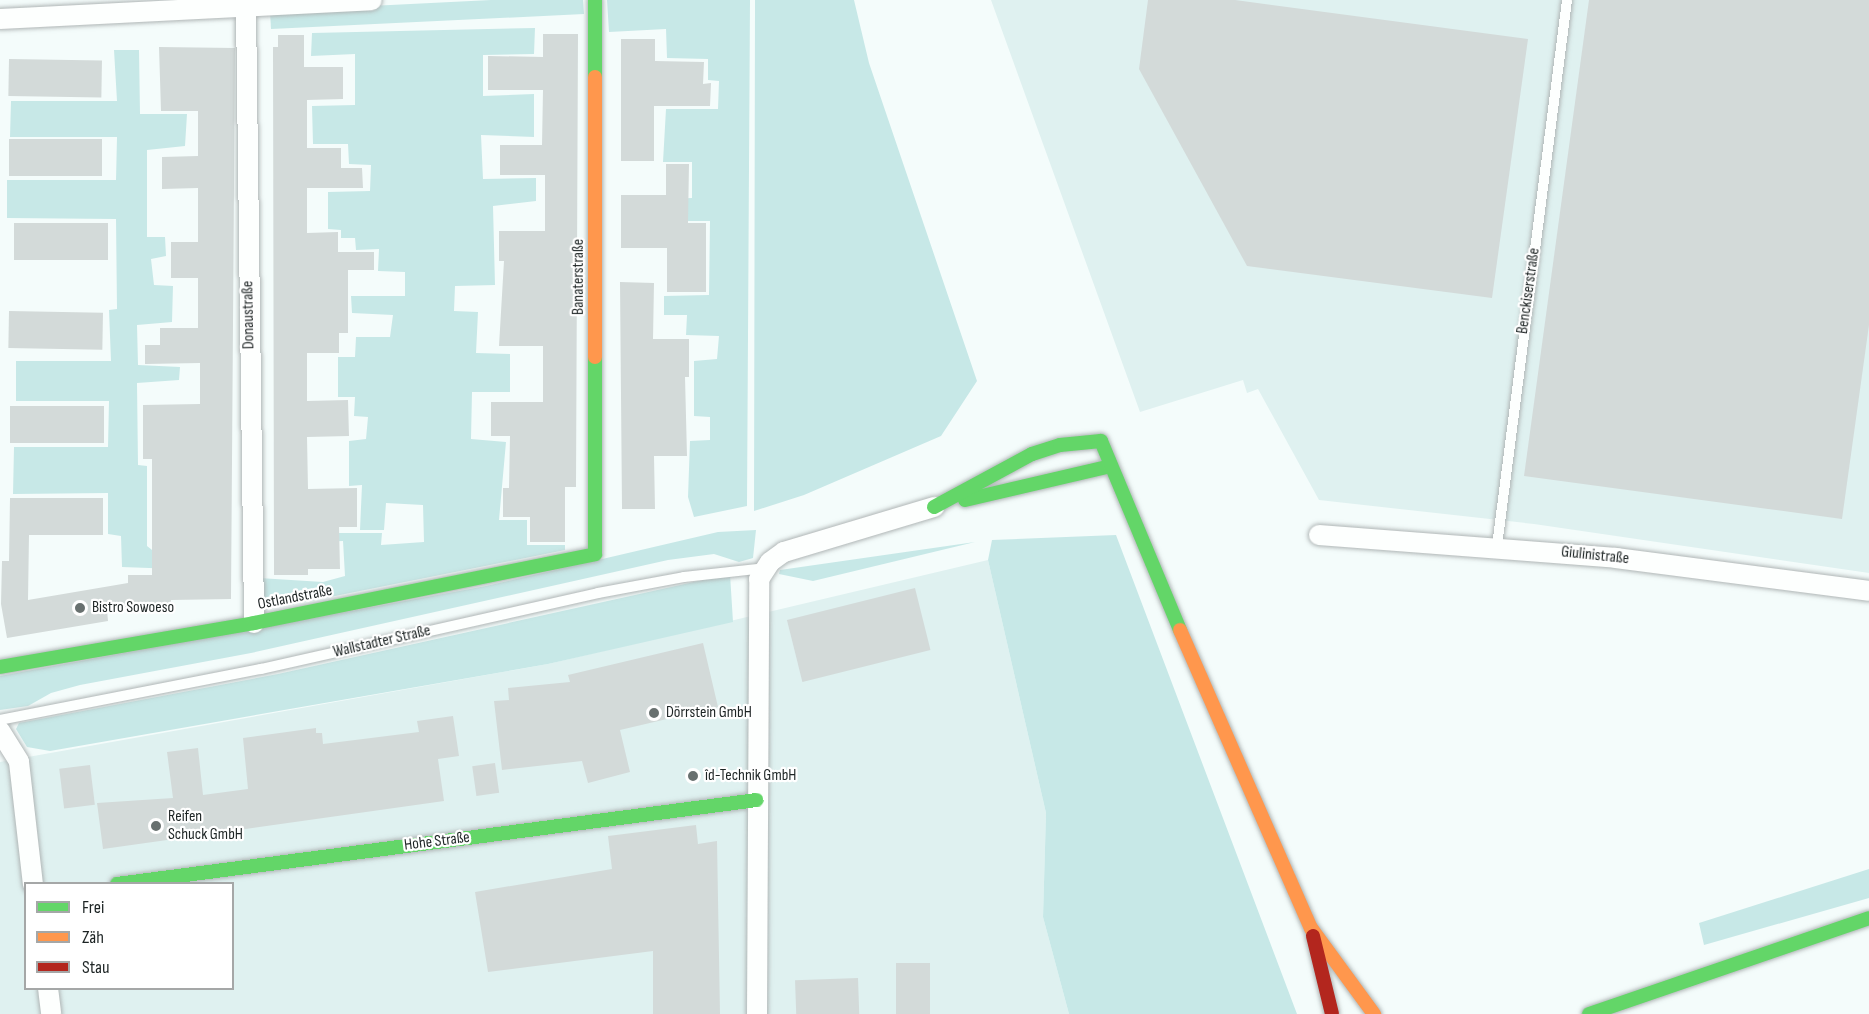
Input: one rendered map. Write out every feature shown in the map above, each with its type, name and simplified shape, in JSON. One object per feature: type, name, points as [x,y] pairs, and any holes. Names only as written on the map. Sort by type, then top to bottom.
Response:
[{"type":"street","points":[[0,19],[22,10],[234,6],[372,0]]},
{"type":"street","name":"Banaterstraße","points":[[595,0],[595,554]]},
{"type":"street","name":"Donaustraße","points":[[234,6],[254,623]]},
{"type":"street","points":[[934,507],[1032,454],[1060,445],[1101,441],[1243,781],[1311,928],[1332,1014]]},
{"type":"street","points":[[756,1014],[757,593],[765,568],[784,552],[934,507],[1111,466]]},
{"type":"street","name":"Giulinistraße","points":[[1319,535],[1497,546],[1869,591]]},
{"type":"street","name":"Ostlandstraße","points":[[0,667],[254,623],[595,554]]},
{"type":"street","points":[[0,731],[19,762],[33,882]]},
{"type":"street","name":"Hohe Straße","points":[[132,882],[757,800]]},
{"type":"street","points":[[1589,1014],[1702,971],[1869,918]]},
{"type":"street","points":[[1311,928],[1374,1014]]},
{"type":"street","points":[[48,990],[51,1014]]},
{"type":"lane","name":"Benckiserstraße","points":[[1497,546],[1567,0]]},
{"type":"lane","name":"Wallstadter Straße","points":[[0,720],[261,669],[609,591],[765,568]]},
{"type":"shaded area","points":[[491,0],[583,0],[584,14],[271,29],[270,11]]},
{"type":"shaded area","points":[[607,0],[750,0],[747,506],[694,517],[688,497],[690,441],[710,440],[710,417],[694,416],[694,361],[717,359],[719,336],[686,335],[687,315],[664,315],[664,296],[709,295],[710,221],[660,221],[659,199],[692,198],[692,162],[663,162],[666,109],[718,109],[719,81],[708,80],[708,59],[667,58],[666,29],[609,32]]},
{"type":"shaded area","points":[[755,0],[854,0],[869,63],[977,381],[941,436],[804,495],[754,511]]},
{"type":"shaded area","points":[[991,0],[1869,0],[1869,573],[1534,524],[1319,500],[1258,389],[1247,393],[1243,380],[1140,412]]},
{"type":"shaded area","points":[[535,28],[534,54],[483,55],[483,96],[534,94],[534,137],[481,135],[483,179],[536,178],[536,201],[493,206],[495,285],[455,286],[454,311],[478,312],[476,353],[510,354],[510,392],[472,392],[471,439],[506,442],[499,520],[527,520],[527,545],[565,545],[565,550],[280,607],[259,597],[259,578],[323,582],[345,576],[343,541],[315,542],[316,533],[382,533],[381,545],[424,542],[423,505],[386,503],[384,530],[360,530],[362,485],[349,486],[349,441],[366,439],[368,417],[354,416],[355,397],[338,397],[338,357],[355,357],[356,337],[390,337],[393,315],[352,313],[351,296],[405,296],[405,272],[378,271],[379,249],[356,250],[355,238],[341,238],[341,230],[328,229],[328,192],[370,191],[371,165],[349,164],[348,144],[313,144],[312,106],[355,105],[355,54],[311,56],[312,33]]},
{"type":"shaded area","points":[[114,50],[139,50],[140,114],[187,114],[185,146],[147,150],[147,237],[165,237],[166,256],[151,259],[154,285],[173,286],[172,322],[137,325],[138,365],[180,367],[179,380],[137,383],[138,465],[147,466],[147,546],[176,569],[122,567],[121,536],[108,534],[108,493],[13,494],[14,447],[108,447],[109,401],[16,401],[16,361],[111,361],[109,310],[117,309],[116,219],[7,218],[7,180],[116,180],[117,137],[10,137],[11,101],[117,101]]},
{"type":"shaded area","points":[[756,530],[753,558],[739,562],[714,554],[668,560],[251,653],[80,685],[51,693],[28,706],[0,710],[0,676],[486,586],[718,532]]},
{"type":"shaded area","points":[[1116,535],[1297,1014],[1069,1014],[1043,917],[1046,813],[988,560],[992,540]]},
{"type":"shaded area","points":[[975,542],[813,581],[779,574],[780,570]]},
{"type":"shaded area","points":[[988,560],[1046,813],[1043,917],[1069,1014],[0,1014],[0,762],[548,664]]},
{"type":"shaded area","points":[[730,574],[733,622],[548,664],[50,751],[27,747],[16,729],[19,723],[278,674]]},
{"type":"shaded area","points":[[1869,869],[1869,898],[1704,945],[1699,923]]},
{"type":"building","points":[[1148,0],[1235,0],[1528,39],[1492,298],[1247,266],[1139,69]]},
{"type":"building","points":[[1589,0],[1869,0],[1869,325],[1842,519],[1524,476]]},
{"type":"building","points":[[543,34],[578,34],[576,487],[565,487],[565,542],[530,542],[530,517],[503,517],[503,488],[509,488],[510,436],[491,436],[491,402],[543,402],[543,346],[499,346],[504,261],[499,261],[499,231],[545,231],[545,175],[500,175],[500,145],[542,145],[543,90],[488,90],[488,56],[543,57]]},
{"type":"building","points":[[278,35],[304,35],[304,67],[343,67],[343,99],[307,100],[307,148],[341,148],[341,168],[362,168],[363,188],[307,188],[307,233],[338,232],[338,252],[374,252],[374,270],[348,270],[348,333],[339,333],[339,353],[307,353],[307,401],[348,400],[349,436],[307,437],[308,489],[357,488],[357,527],[339,527],[340,569],[308,569],[308,575],[274,575],[273,47],[278,47]]},
{"type":"building","points":[[621,39],[655,39],[655,61],[704,62],[703,84],[711,83],[710,106],[654,106],[654,161],[621,161]]},
{"type":"building","points":[[159,47],[235,48],[231,599],[171,600],[171,609],[107,610],[108,621],[7,638],[1,604],[2,561],[9,561],[10,498],[103,498],[103,535],[29,535],[28,600],[128,583],[128,575],[152,575],[152,459],[143,459],[143,405],[200,404],[200,363],[145,364],[145,345],[160,345],[160,328],[198,328],[198,278],[171,278],[171,242],[198,242],[198,188],[162,189],[162,157],[198,156],[198,111],[161,111]]},
{"type":"building","points":[[9,59],[102,61],[101,98],[8,96]]},
{"type":"building","points":[[9,139],[102,139],[102,176],[9,176]]},
{"type":"building","points":[[666,164],[689,164],[688,223],[706,223],[706,292],[667,292],[667,248],[621,248],[621,195],[666,195]]},
{"type":"building","points":[[14,223],[108,223],[108,260],[14,260]]},
{"type":"building","points":[[620,282],[654,283],[653,339],[689,339],[689,377],[685,377],[687,456],[654,456],[655,509],[622,509]]},
{"type":"building","points":[[9,311],[103,313],[102,350],[8,348]]},
{"type":"building","points":[[10,406],[104,406],[104,443],[10,443]]},
{"type":"building","points":[[915,588],[930,650],[802,682],[787,620]]},
{"type":"building","points":[[703,643],[718,707],[620,730],[630,772],[588,783],[582,761],[502,770],[494,701],[509,700],[508,688],[570,682],[568,675]]},
{"type":"building","points":[[453,716],[459,756],[438,759],[444,801],[103,849],[97,803],[173,798],[167,752],[198,748],[203,795],[248,789],[243,738],[316,728],[316,733],[322,733],[323,744],[419,732],[417,721]]},
{"type":"building","points":[[495,763],[499,793],[476,796],[472,766]]},
{"type":"building","points":[[90,765],[95,805],[64,808],[59,769]]},
{"type":"building","points":[[696,825],[698,844],[717,841],[720,1014],[653,1014],[653,951],[488,972],[475,892],[612,869],[608,836]]},
{"type":"building","points":[[896,963],[930,963],[930,1014],[896,1014]]},
{"type":"building","points":[[858,978],[859,1014],[796,1014],[795,980]]},
{"type":"traffic: fast","points":[[595,0],[595,77]]},
{"type":"traffic: fast","points":[[0,667],[254,623],[595,554],[595,357]]},
{"type":"traffic: fast","points":[[934,507],[1032,454],[1060,445],[1101,441],[1180,630]]},
{"type":"traffic: fast","points":[[965,500],[1111,466]]},
{"type":"traffic: fast","points":[[132,882],[757,800]]},
{"type":"traffic: fast","points":[[1589,1014],[1869,918]]},
{"type":"traffic: slow","points":[[595,77],[595,357]]},
{"type":"traffic: slow","points":[[1180,630],[1311,928],[1374,1014]]},
{"type":"traffic: jam","points":[[1313,936],[1332,1014]]},
{"type":"place","name":"Bistro Sowoeso","points":[[80,608]]},
{"type":"place","name":"Dörrstein GmbH","points":[[654,713]]},
{"type":"place","name":"îd-Technik GmbH","points":[[693,776]]},
{"type":"place","name":"Reifen Schuck GmbH","points":[[156,826]]}]
